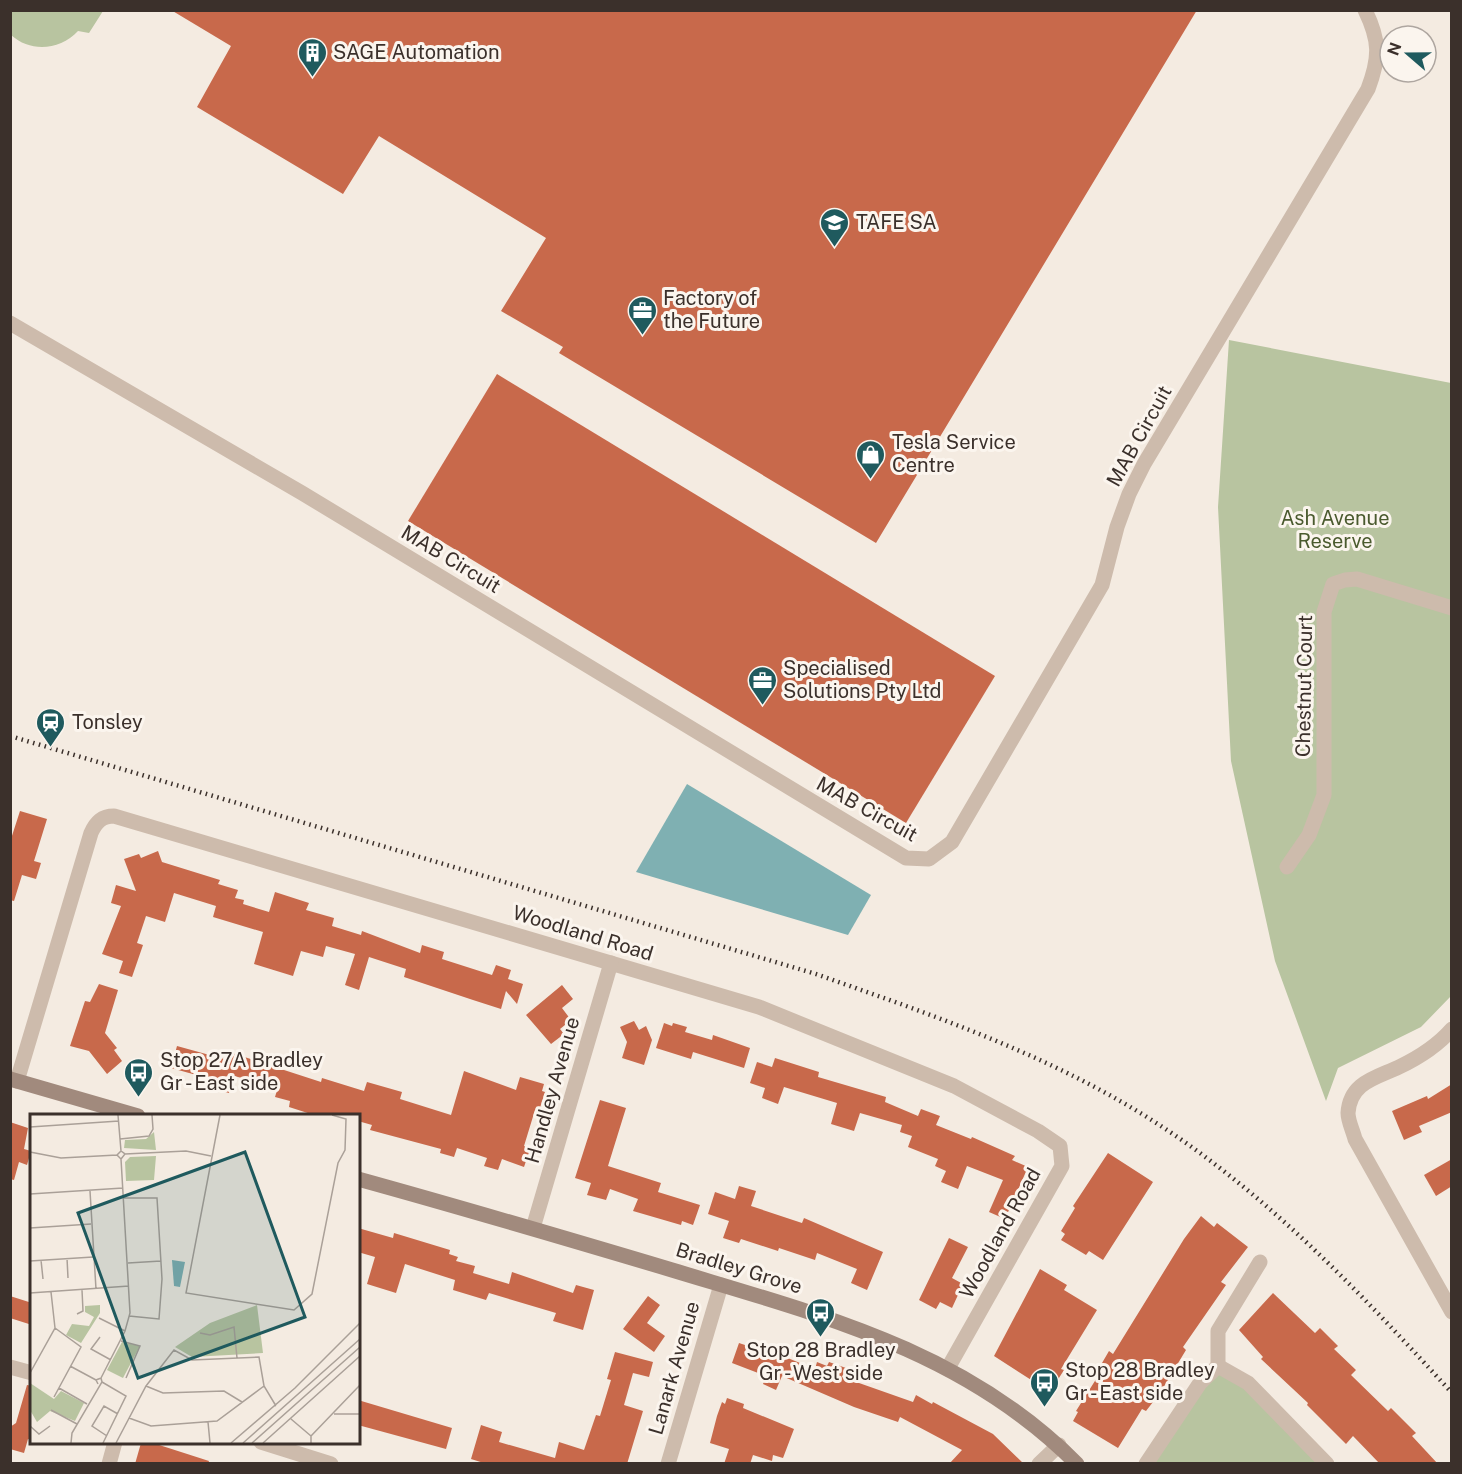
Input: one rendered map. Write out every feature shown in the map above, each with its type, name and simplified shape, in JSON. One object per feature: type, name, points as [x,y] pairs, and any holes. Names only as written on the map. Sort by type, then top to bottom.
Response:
[{"type":"street","name":"MAB Circuit","points":[[11,324],[302,494],[906,858],[929,859],[952,842],[1102,585],[1117,527],[1129,494],[1144,464],[1368,89],[1376,66],[1377,35],[1365,10]]},
{"type":"street","name":"Chestnut Court","points":[[1287,867],[1310,835],[1324,795],[1324,612],[1333,584],[1357,579],[1452,608]]},
{"type":"street","name":"Woodland Road","points":[[14,1080],[91,833],[95,825],[107,816],[114,816],[759,1007],[954,1086],[1038,1131],[1060,1146],[1062,1166],[948,1368]]},
{"type":"street","name":"Handley Avenue","points":[[533,1228],[611,963]]},
{"type":"street","points":[[1452,1029],[1443,1040],[1401,1066],[1365,1081],[1353,1092],[1348,1114],[1355,1139],[1452,1312]]},
{"type":"street","points":[[14,1080],[131,1114]]},
{"type":"street","name":"Bradley Grove","points":[[360,1180],[533,1228],[837,1320],[926,1356],[948,1368],[998,1398],[1059,1445],[1077,1464]]},
{"type":"street","points":[[1146,1464],[1200,1383],[1218,1366],[1218,1331],[1260,1262]]},
{"type":"street","name":"Lanark Avenue","points":[[668,1464],[721,1285]]},
{"type":"street","points":[[1218,1366],[1248,1383],[1327,1464]]},
{"type":"street","points":[[10,1367],[30,1372]]},
{"type":"street","points":[[109,1464],[116,1444]]},
{"type":"street","points":[[264,1444],[331,1464]]},
{"type":"street","points":[[1039,1464],[1059,1445]]},
{"type":"green space","points":[[10,11],[103,11],[89,33],[78,31],[63,42],[36,47],[27,45],[11,35]]},
{"type":"green space","name":"Ash Avenue Reserve","points":[[1229,340],[1451,383],[1451,996],[1421,1027],[1338,1068],[1326,1101],[1275,961],[1231,761],[1218,507]]},
{"type":"green space","points":[[1218,1371],[1245,1387],[1321,1464],[1153,1464],[1203,1386]]},
{"type":"water","points":[[687,784],[871,895],[848,935],[636,872]]},
{"type":"building","points":[[171,10],[1197,10],[876,543],[559,353],[563,347],[501,311],[546,238],[379,136],[343,194],[197,107],[231,46]]},
{"type":"building","points":[[497,374],[995,676],[906,823],[408,521]]},
{"type":"building","points":[[20,811],[47,819],[34,861],[41,863],[36,879],[22,875],[14,901],[10,900],[10,842]]},
{"type":"building","points":[[158,851],[162,862],[220,880],[218,884],[238,890],[235,898],[244,900],[243,904],[269,912],[275,892],[309,903],[306,910],[334,918],[332,926],[361,935],[362,931],[420,953],[422,945],[444,952],[442,959],[492,975],[496,965],[511,970],[508,979],[523,984],[517,1004],[506,991],[501,1009],[404,977],[406,969],[369,957],[359,990],[345,985],[355,954],[326,946],[323,957],[301,951],[293,976],[254,964],[263,932],[213,917],[216,906],[174,893],[165,922],[146,916],[137,943],[143,945],[132,977],[119,973],[123,961],[102,954],[121,906],[111,903],[116,885],[136,891],[124,859],[139,854],[141,858]]},
{"type":"building","points":[[99,984],[118,990],[105,1033],[117,1048],[114,1050],[122,1061],[107,1074],[89,1051],[70,1046],[85,1001],[90,1002]]},
{"type":"building","points":[[562,985],[573,999],[562,1008],[571,1020],[560,1029],[564,1034],[551,1044],[526,1015]]},
{"type":"building","points":[[634,1021],[639,1030],[646,1026],[652,1040],[644,1065],[622,1058],[627,1042],[620,1027]]},
{"type":"building","points":[[664,1023],[687,1027],[685,1032],[712,1040],[713,1035],[750,1048],[744,1068],[693,1052],[691,1059],[656,1048]]},
{"type":"building","points":[[177,1046],[224,1059],[226,1051],[321,1082],[322,1078],[364,1091],[367,1082],[402,1092],[400,1099],[451,1115],[464,1071],[516,1090],[520,1077],[544,1084],[542,1091],[545,1092],[539,1111],[535,1110],[524,1146],[530,1149],[524,1167],[502,1159],[498,1170],[484,1166],[487,1158],[457,1148],[454,1157],[440,1153],[441,1149],[370,1130],[372,1125],[360,1122],[360,1114],[311,1114],[289,1107],[290,1101],[275,1097],[278,1087],[234,1076],[229,1093],[215,1089],[218,1081],[171,1068]]},
{"type":"building","points":[[775,1058],[819,1072],[818,1077],[886,1097],[885,1102],[918,1116],[921,1109],[940,1116],[936,1125],[971,1139],[972,1137],[1015,1156],[1012,1160],[1028,1167],[1005,1219],[989,1212],[1003,1180],[967,1166],[958,1189],[941,1182],[946,1171],[935,1166],[938,1159],[908,1147],[912,1136],[900,1132],[902,1125],[860,1113],[854,1131],[831,1124],[837,1103],[784,1087],[778,1104],[762,1098],[765,1088],[750,1083],[757,1062],[772,1067]]},
{"type":"building","points":[[1452,1084],[1452,1112],[1419,1126],[1422,1132],[1404,1140],[1392,1111],[1427,1096],[1428,1099]]},
{"type":"building","points":[[600,1100],[626,1108],[608,1166],[661,1183],[658,1192],[700,1205],[693,1225],[682,1221],[681,1225],[633,1211],[638,1199],[610,1189],[606,1200],[587,1195],[591,1183],[575,1178]]},
{"type":"building","points":[[10,1122],[28,1128],[24,1149],[30,1151],[30,1154],[27,1165],[19,1162],[14,1180],[10,1179]]},
{"type":"building","points":[[1108,1153],[1153,1182],[1103,1260],[1089,1251],[1086,1255],[1061,1240],[1065,1234],[1061,1231],[1075,1208],[1073,1206]]},
{"type":"building","points":[[1452,1159],[1452,1186],[1436,1196],[1424,1175]]},
{"type":"building","points":[[739,1186],[756,1191],[751,1206],[802,1223],[804,1218],[883,1252],[867,1290],[851,1283],[857,1269],[817,1253],[815,1260],[779,1248],[778,1251],[741,1239],[739,1243],[723,1238],[729,1221],[708,1214],[715,1192],[735,1199]]},
{"type":"building","points":[[1201,1216],[1214,1227],[1217,1223],[1248,1247],[1221,1282],[1226,1285],[1183,1347],[1186,1350],[1160,1393],[1146,1411],[1142,1409],[1118,1448],[1073,1421],[1078,1412],[1076,1411],[1105,1365],[1102,1363],[1109,1351],[1113,1354],[1184,1239]]},
{"type":"building","points":[[360,1229],[393,1238],[394,1233],[450,1250],[449,1254],[458,1257],[456,1261],[475,1266],[473,1273],[509,1284],[512,1272],[573,1293],[576,1285],[594,1290],[583,1330],[553,1321],[556,1313],[489,1293],[486,1300],[453,1290],[455,1280],[405,1264],[396,1293],[367,1284],[375,1257],[360,1253]]},
{"type":"building","points":[[949,1238],[968,1247],[952,1278],[963,1284],[952,1308],[940,1302],[936,1309],[919,1300]]},
{"type":"building","points":[[1040,1269],[1067,1285],[1064,1290],[1097,1310],[1061,1369],[1064,1370],[1050,1392],[994,1356]]},
{"type":"building","points":[[1273,1293],[1315,1333],[1320,1328],[1338,1346],[1334,1349],[1356,1370],[1351,1375],[1388,1411],[1391,1408],[1416,1433],[1412,1436],[1438,1464],[1380,1464],[1353,1436],[1346,1444],[1307,1405],[1308,1403],[1261,1359],[1263,1357],[1239,1330]]},
{"type":"building","points":[[10,1296],[30,1302],[30,1324],[10,1318]]},
{"type":"building","points":[[648,1296],[660,1305],[647,1323],[665,1336],[654,1352],[623,1329]]},
{"type":"building","points":[[739,1343],[748,1346],[750,1343],[815,1369],[817,1362],[827,1366],[829,1362],[846,1368],[842,1377],[913,1402],[916,1395],[932,1404],[933,1402],[993,1434],[1024,1464],[949,1464],[962,1450],[900,1417],[898,1422],[854,1407],[782,1376],[776,1390],[763,1384],[766,1376],[732,1363]]},
{"type":"building","points":[[615,1352],[653,1362],[649,1377],[633,1373],[624,1405],[643,1411],[627,1464],[487,1464],[471,1459],[481,1425],[502,1432],[499,1442],[555,1458],[559,1442],[584,1450],[596,1415],[600,1416],[611,1380],[607,1379]]},
{"type":"building","points":[[27,1385],[30,1386],[30,1440],[28,1439],[24,1453],[10,1449],[10,1427],[16,1423]]},
{"type":"building","points":[[727,1398],[744,1404],[743,1408],[794,1429],[783,1458],[773,1455],[772,1461],[753,1455],[750,1464],[724,1464],[729,1449],[710,1443],[722,1402],[725,1404]]},
{"type":"building","points":[[360,1401],[452,1428],[446,1449],[360,1426]]},
{"type":"building","points":[[141,1444],[156,1444],[209,1461],[208,1464],[135,1464]]},
{"type":"railway","points":[[10,736],[816,974],[983,1035],[1064,1071],[1142,1114],[1186,1143],[1268,1207],[1381,1316],[1452,1393]]},
{"type":"place","name":"SAGE Automation","points":[[312,78]]},
{"type":"place","name":"TAFE SA","points":[[835,248]]},
{"type":"place","name":"Factory of the Future","points":[[642,336]]},
{"type":"place","name":"Tesla Service Centre","points":[[871,480]]},
{"type":"place","name":"Specialised Solutions Pty Ltd","points":[[762,706]]},
{"type":"place","name":"Tonsley","points":[[51,748]]},
{"type":"place","name":"Stop 27A Bradley Gr - East side","points":[[139,1098]]},
{"type":"place","name":"Stop 28 Bradley Gr - West side","points":[[821,1338]]},
{"type":"place","name":"Stop 28 Bradley Gr - East side","points":[[1044,1408]]}]
